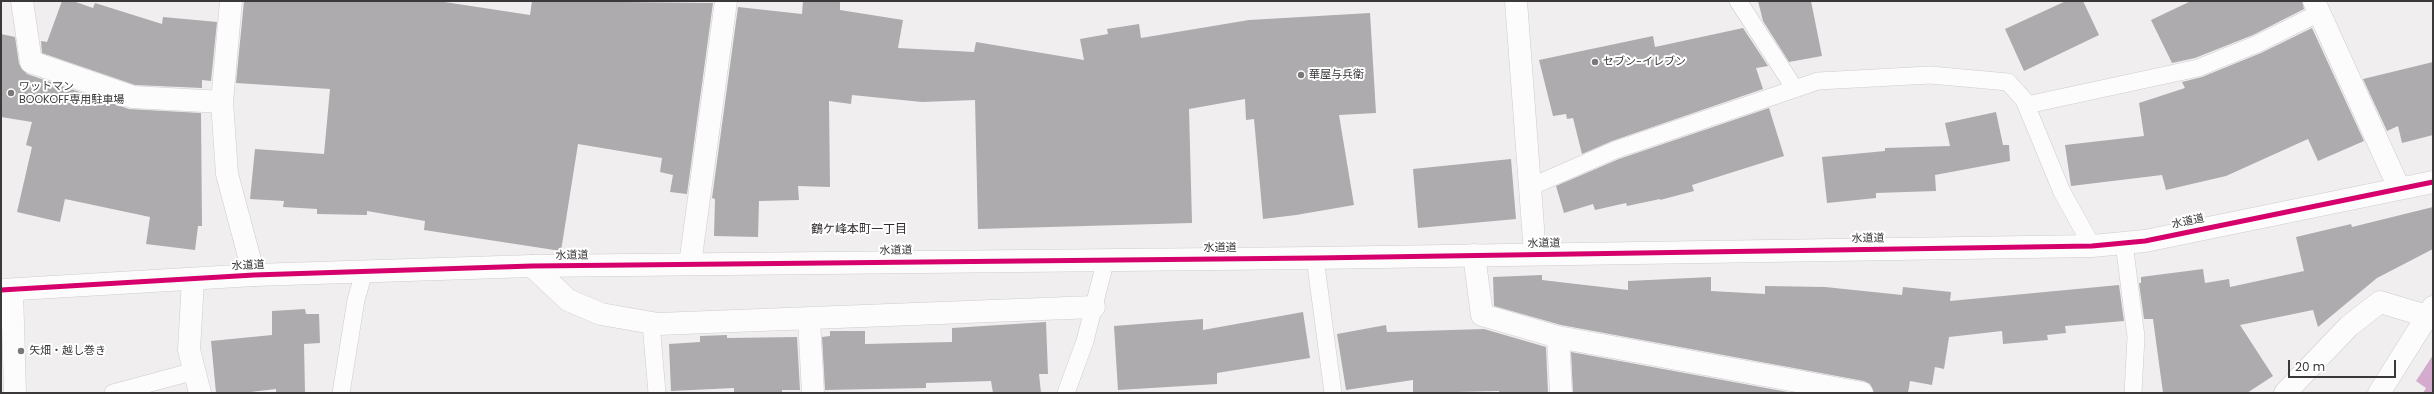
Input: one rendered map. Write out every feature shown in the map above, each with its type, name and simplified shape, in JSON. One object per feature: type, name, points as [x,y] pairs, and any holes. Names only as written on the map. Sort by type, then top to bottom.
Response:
[{"type":"street","points":[[22,1],[31,62],[133,97],[222,102]]},
{"type":"street","points":[[231,1],[222,102],[227,174],[254,276]]},
{"type":"street","points":[[690,264],[726,1]]},
{"type":"street","points":[[1516,1],[1535,254]]},
{"type":"street","points":[[2316,7],[2399,188]]},
{"type":"street","name":"水道道","points":[[7,290],[254,276],[532,266],[1316,258],[2092,246],[2145,241],[2433,182]]},
{"type":"street","points":[[1474,255],[1482,315],[1558,337],[1862,393]]},
{"type":"street","points":[[532,266],[568,300],[601,314],[651,323],[809,319],[1094,307]]},
{"type":"street","points":[[193,280],[189,350],[200,393]]},
{"type":"street","points":[[7,290],[15,393]]},
{"type":"street","points":[[2285,393],[2349,326],[2380,302],[2430,311],[2379,393]]},
{"type":"street","points":[[809,319],[813,393]]},
{"type":"street","points":[[1558,337],[1561,393]]},
{"type":"lane","points":[[1738,1],[1794,89]]},
{"type":"lane","points":[[2027,105],[2198,68],[2257,44],[2316,7]]},
{"type":"lane","points":[[1530,187],[1615,150],[1818,81],[1930,75],[2008,82],[2027,105],[2062,192],[2092,246]]},
{"type":"lane","points":[[2124,243],[2136,337],[2133,393]]},
{"type":"lane","points":[[1316,258],[1333,393]]},
{"type":"lane","points":[[1066,393],[1085,342],[1106,259]]},
{"type":"lane","points":[[341,393],[356,300],[364,272]]},
{"type":"lane","points":[[651,323],[657,393]]},
{"type":"lane","points":[[113,393],[195,371]]},
{"type":"shaded area","points":[[2433,355],[2433,393],[2423,393],[2426,388],[2416,381]]},
{"type":"building","points":[[62,1],[73,1],[93,8],[95,3],[162,24],[163,17],[217,22],[211,81],[202,80],[202,88],[135,85],[42,53],[41,41],[47,42]]},
{"type":"building","points":[[244,1],[438,1],[530,15],[532,1],[713,3],[687,194],[670,192],[673,175],[660,172],[662,158],[578,144],[561,251],[424,230],[425,221],[367,211],[367,215],[317,214],[317,209],[283,207],[284,201],[250,199],[255,149],[324,154],[330,89],[236,83]]},
{"type":"building","points":[[803,1],[840,1],[840,10],[903,20],[898,48],[974,52],[976,42],[1084,60],[1080,39],[1108,34],[1107,29],[1139,24],[1141,38],[1249,20],[1370,13],[1376,113],[1339,115],[1354,205],[1263,219],[1254,119],[1246,120],[1245,99],[1189,109],[1192,223],[978,229],[975,100],[922,102],[852,95],[851,104],[829,101],[830,187],[798,186],[799,200],[759,201],[758,237],[714,236],[715,199],[712,198],[738,7],[802,14]]},
{"type":"building","points":[[1758,1],[1811,1],[1822,56],[1789,62],[1763,21]]},
{"type":"building","points":[[2066,1],[2083,1],[2099,35],[2024,71],[2005,29]]},
{"type":"building","points":[[2191,1],[2302,1],[2304,9],[2253,35],[2195,58],[2172,63],[2151,20]]},
{"type":"building","points":[[1743,28],[1768,66],[1756,68],[1763,89],[1612,141],[1582,154],[1573,118],[1567,119],[1566,114],[1553,116],[1539,60],[1653,36],[1655,47]]},
{"type":"building","points":[[2312,28],[2364,141],[2318,161],[2308,139],[2226,176],[2166,190],[2162,175],[2071,186],[2065,145],[2144,136],[2139,103],[2185,88],[2182,82],[2202,77],[2261,53]]},
{"type":"building","points":[[1,34],[15,37],[19,64],[27,74],[129,109],[201,113],[202,226],[198,226],[195,250],[146,244],[150,217],[65,199],[60,222],[17,212],[32,147],[26,145],[32,122],[1,117]]},
{"type":"building","points":[[2433,62],[2433,135],[2402,143],[2398,126],[2387,131],[2363,79]]},
{"type":"building","points":[[1769,108],[1784,156],[1692,185],[1694,191],[1660,200],[1627,206],[1626,203],[1595,210],[1593,204],[1564,213],[1556,186],[1619,159]]},
{"type":"building","points":[[1996,112],[2003,145],[2009,145],[2010,161],[1935,175],[1936,191],[1876,193],[1876,198],[1827,203],[1822,157],[1885,151],[1885,148],[1950,146],[1945,123]]},
{"type":"building","points":[[1511,159],[1516,219],[1418,228],[1413,169]]},
{"type":"building","points":[[2433,207],[2433,249],[2377,278],[2318,327],[2313,310],[2240,325],[2273,376],[2247,393],[2163,393],[2153,319],[2144,319],[2139,283],[2141,283],[2141,277],[2203,269],[2205,283],[2229,279],[2230,287],[2304,271],[2296,237],[2351,224],[2352,227]]},
{"type":"building","points":[[1542,275],[1542,280],[1628,290],[1628,281],[1711,277],[1711,291],[1765,294],[1765,286],[1825,287],[1902,295],[1903,287],[1951,292],[1950,301],[2119,285],[2124,321],[2065,326],[2066,333],[2047,335],[2048,340],[2003,344],[2002,331],[1949,337],[1944,369],[1935,367],[1932,385],[1910,381],[1908,393],[1874,393],[1870,384],[1864,381],[1561,325],[1494,306],[1493,277]]},
{"type":"building","points":[[305,309],[306,314],[319,314],[320,343],[304,344],[305,393],[276,393],[276,389],[242,393],[216,393],[211,341],[272,335],[272,311]]},
{"type":"building","points":[[1303,312],[1310,358],[1217,373],[1217,384],[1118,390],[1114,326],[1203,319],[1203,330]]},
{"type":"building","points":[[1046,322],[1048,374],[1039,374],[1041,393],[993,393],[991,381],[926,383],[926,388],[825,390],[822,337],[830,336],[830,331],[865,331],[865,344],[952,342],[952,328]]},
{"type":"building","points":[[1386,325],[1387,332],[1484,329],[1546,347],[1548,393],[1499,393],[1499,391],[1413,393],[1413,380],[1346,390],[1337,334]]},
{"type":"building","points":[[727,335],[727,338],[797,337],[800,390],[782,390],[782,393],[734,393],[734,388],[671,391],[669,344],[700,342],[700,336]]},
{"type":"building","points":[[1571,352],[1793,393],[1573,393]]},
{"type":"cycle path","points":[[1,290],[254,275],[532,266],[1315,258],[2092,246],[2145,241],[2433,182]]},
{"type":"place","name":"セブン-イレブン","points":[[1595,62]]},
{"type":"place","name":"華屋与兵衛","points":[[1301,75]]},
{"type":"place","name":"ワットマン BOOKOFF専用駐車場","points":[[11,93]]},
{"type":"place","name":"矢畑・越し巻き","points":[[21,351]]},
{"type":"district","name":"鶴ケ峰本町一丁目","points":[[859,230]]}]
